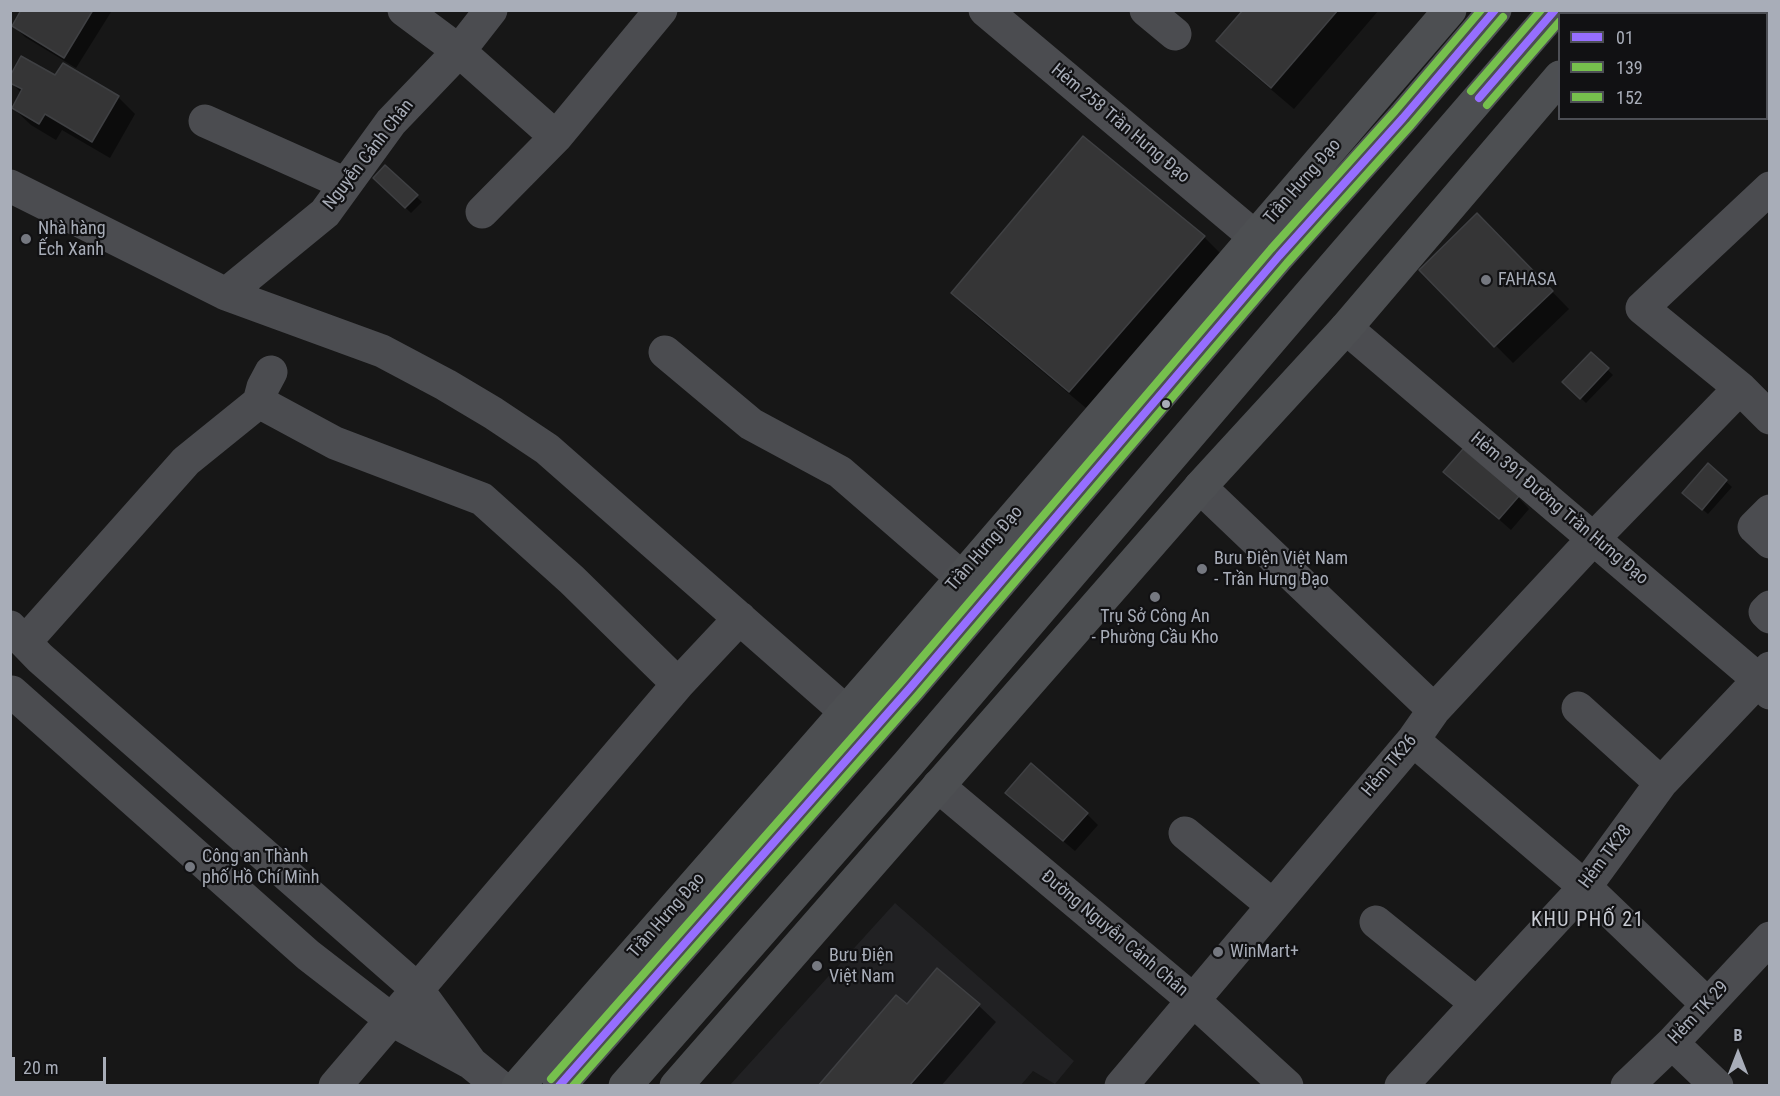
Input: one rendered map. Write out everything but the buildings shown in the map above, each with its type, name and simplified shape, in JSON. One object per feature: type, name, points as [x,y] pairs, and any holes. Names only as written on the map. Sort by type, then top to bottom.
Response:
[{"type":"main road","name":"Trần Hưng Đạo","points":[[1306,202],[1405,64],[1450,10]]},
{"type":"main road","name":"Trần Hưng Đạo","points":[[686,918],[870,734],[1101,464],[1218,304],[1267,246],[1306,202],[1431,86],[1495,10]]},
{"type":"main road","points":[[641,1080],[772,918],[908,764],[1308,295],[1556,13]]},
{"type":"main road","points":[[1405,64],[1503,145]]},
{"type":"main road","points":[[676,1086],[1200,488],[1346,328],[1558,79]]},
{"type":"main road","points":[[1308,295],[1346,328]]},
{"type":"main road","name":"Trần Hưng Đạo","points":[[518,1086],[586,1032],[686,918],[845,711],[1076,444],[1218,304]]},
{"type":"main road","points":[[1265,346],[1301,377]]},
{"type":"main road","points":[[1076,444],[1101,464]]},
{"type":"main road","points":[[962,577],[987,597]]},
{"type":"main road","points":[[845,711],[870,734],[938,786]]},
{"type":"main road","points":[[772,918],[803,941]]},
{"type":"main road","name":"Trần Hưng Đạo","points":[[559,1086],[586,1032]]},
{"type":"street","points":[[404,10],[459,51],[556,137]]},
{"type":"street","name":"Nguyễn Cảnh Chân","points":[[226,294],[325,213],[391,122],[459,51],[491,10]]},
{"type":"street","points":[[482,212],[556,137],[661,10]]},
{"type":"street","name":"Hẻm 258 Trần Hưng Đạo","points":[[985,10],[1267,246]]},
{"type":"street","points":[[1146,10],[1175,34]]},
{"type":"street","points":[[205,121],[346,184]]},
{"type":"street","points":[[10,186],[226,294],[382,351],[493,413],[547,449],[845,711]]},
{"type":"street","points":[[1770,188],[1642,308],[1740,388],[1770,418]]},
{"type":"street","name":"Hẻm 391 Đường Trần Hưng Ðạo","points":[[1346,328],[1766,680]]},
{"type":"street","points":[[665,352],[751,424],[840,472],[962,577]]},
{"type":"street","points":[[271,372],[263,387],[259,402],[186,461],[25,642],[11,693],[308,955],[392,1020],[471,1063],[499,1086]]},
{"type":"street","name":"Hẻm TK26","points":[[1121,1086],[1413,740],[1434,711],[1594,538],[1740,388]]},
{"type":"street","points":[[259,402],[335,443],[482,500],[572,580],[678,684]]},
{"type":"street","points":[[1200,488],[1434,711]]},
{"type":"street","points":[[1770,511],[1754,527],[1770,542]]},
{"type":"street","points":[[1770,607],[1765,612],[1770,617]]},
{"type":"street","points":[[335,1086],[678,684],[740,618]]},
{"type":"street","points":[[25,642],[417,989],[471,1063]]},
{"type":"street","name":"Hẻm TK28","points":[[1401,1086],[1585,886],[1661,783],[1766,680]]},
{"type":"street","points":[[1578,708],[1661,783]]},
{"type":"street","points":[[83,755],[116,724]]},
{"type":"street","points":[[1413,740],[1585,886],[1707,1004]]},
{"type":"street","name":"Đường Nguyễn Cảnh Chân","points":[[938,786],[1194,1001],[1287,1086]]},
{"type":"street","points":[[162,824],[192,790]]},
{"type":"street","points":[[1185,833],[1272,905]]},
{"type":"street","points":[[242,897],[272,860]]},
{"type":"street","points":[[308,955],[339,920]]},
{"type":"street","points":[[1376,922],[1476,1003]]},
{"type":"street","name":"Hẻm TK 29","points":[[1627,1086],[1672,1043],[1770,938]]},
{"type":"street","points":[[1672,1043],[1717,1086]]},
{"type":"shaded area","points":[[895,903],[1074,1061],[1055,1084],[1033,1071],[1021,1085],[729,1086]]},
{"type":"transit line","name":"152","points":[[551,1079],[902,681],[1271,249],[1395,111],[1481,10]]},
{"type":"transit line","name":"01","points":[[559,1086],[910,688],[1279,256],[1403,118],[1495,10]]},
{"type":"transit line","name":"152","points":[[1471,91],[1541,10]]},
{"type":"transit line","name":"01","points":[[1479,98],[1555,10]]},
{"type":"transit line","name":"139","points":[[573,1086],[918,695],[1287,263],[1411,125],[1503,17]]},
{"type":"transit line","name":"139","points":[[1487,105],[1558,23]]},
{"type":"place","name":"Nhà hàng Ếch Xanh","points":[[26,239]]},
{"type":"place","name":"FAHASA","points":[[1486,280]]},
{"type":"place","name":"Bưu Điện Việt Nam - Trần Hưng Đạo","points":[[1202,569]]},
{"type":"place","name":"Trụ Sở Công An - Phường Cầu Kho","points":[[1155,597]]},
{"type":"place","name":"Công an Thành phố Hồ Chí Minh","points":[[190,867]]},
{"type":"place","name":"WinMart+","points":[[1218,952]]},
{"type":"place","name":"Bưu Điện Việt Nam","points":[[817,966]]},
{"type":"district","name":"KHU PHỐ 21","points":[[1588,921]]}]
